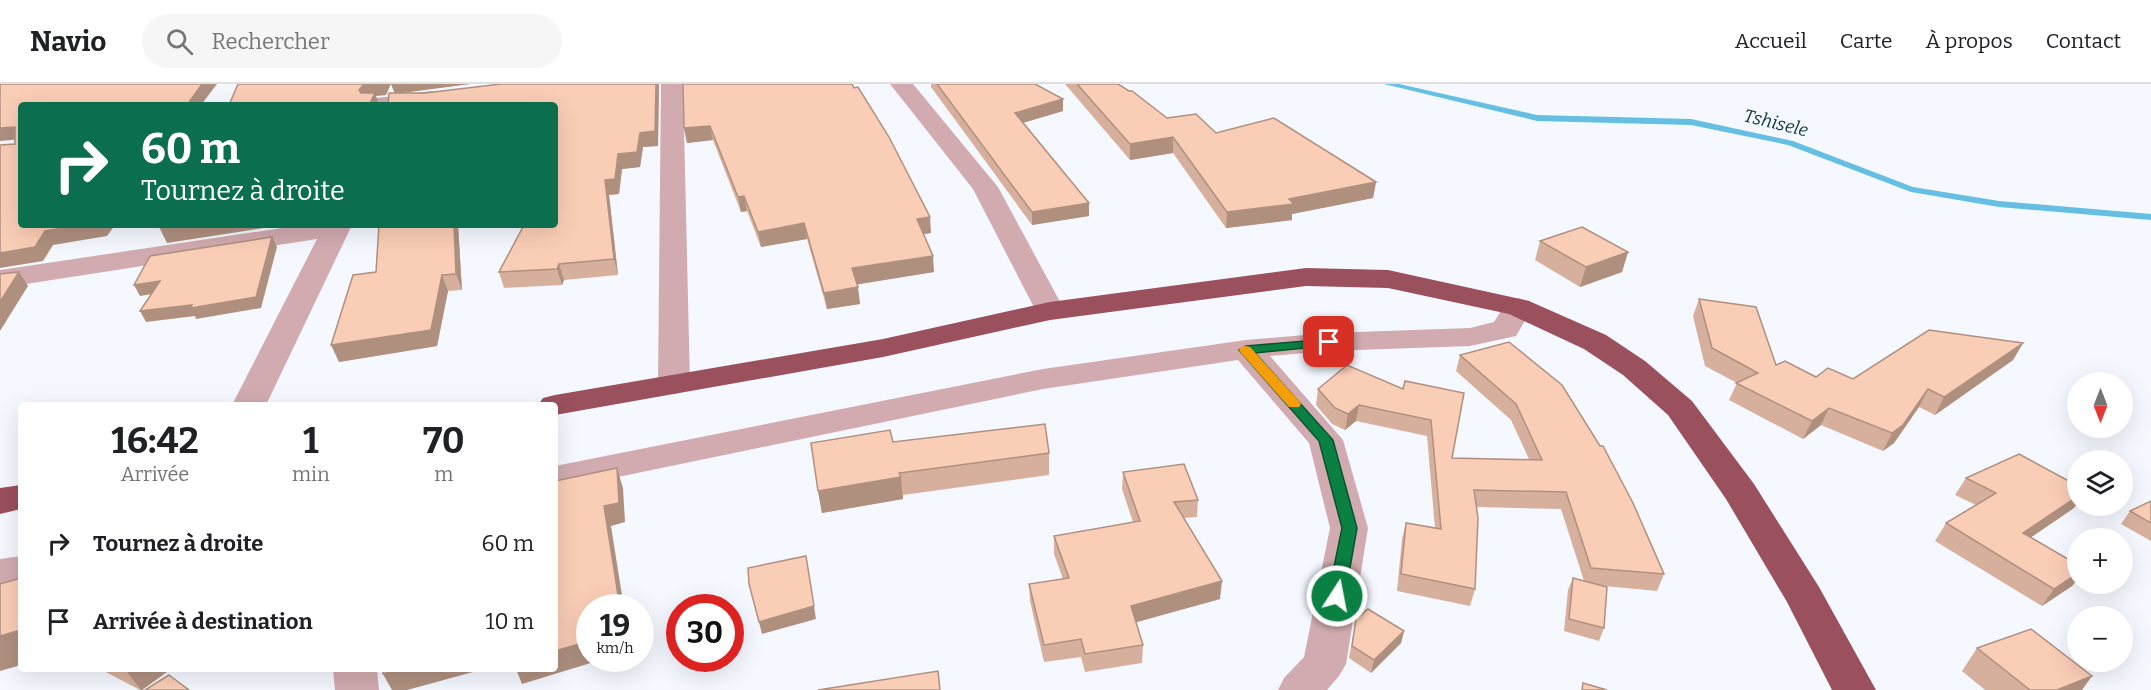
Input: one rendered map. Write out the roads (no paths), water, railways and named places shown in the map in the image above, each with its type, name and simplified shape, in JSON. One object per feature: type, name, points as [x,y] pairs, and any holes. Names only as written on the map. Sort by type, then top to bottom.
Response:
[{"type":"highway","points":[[558,404],[883,348],[1050,311],[1306,277],[1388,279],[1518,307],[1596,342],[1634,368],[1680,408],[1741,493],[1805,598],[1854,690]]},
{"type":"highway","points":[[0,501],[18,498]]},
{"type":"street","points":[[672,84],[674,384]]},
{"type":"street","points":[[902,84],[985,187],[1050,311]]},
{"type":"street","points":[[405,102],[450,96]]},
{"type":"street","points":[[0,279],[331,228]]},
{"type":"street","points":[[250,402],[337,228]]},
{"type":"street","points":[[558,477],[1043,379],[1246,350],[1329,342],[1470,336],[1505,329],[1518,307]]},
{"type":"street","points":[[1246,350],[1326,440],[1349,528],[1324,664],[1300,690]]},
{"type":"street","points":[[0,573],[18,570]]},
{"type":"street","points":[[355,672],[357,690]]},
{"type":"waterway","name":"Tshisele","points":[[1388,84],[1537,118],[1691,122],[1790,143],[1911,189],[1999,204],[2151,217]]}]
